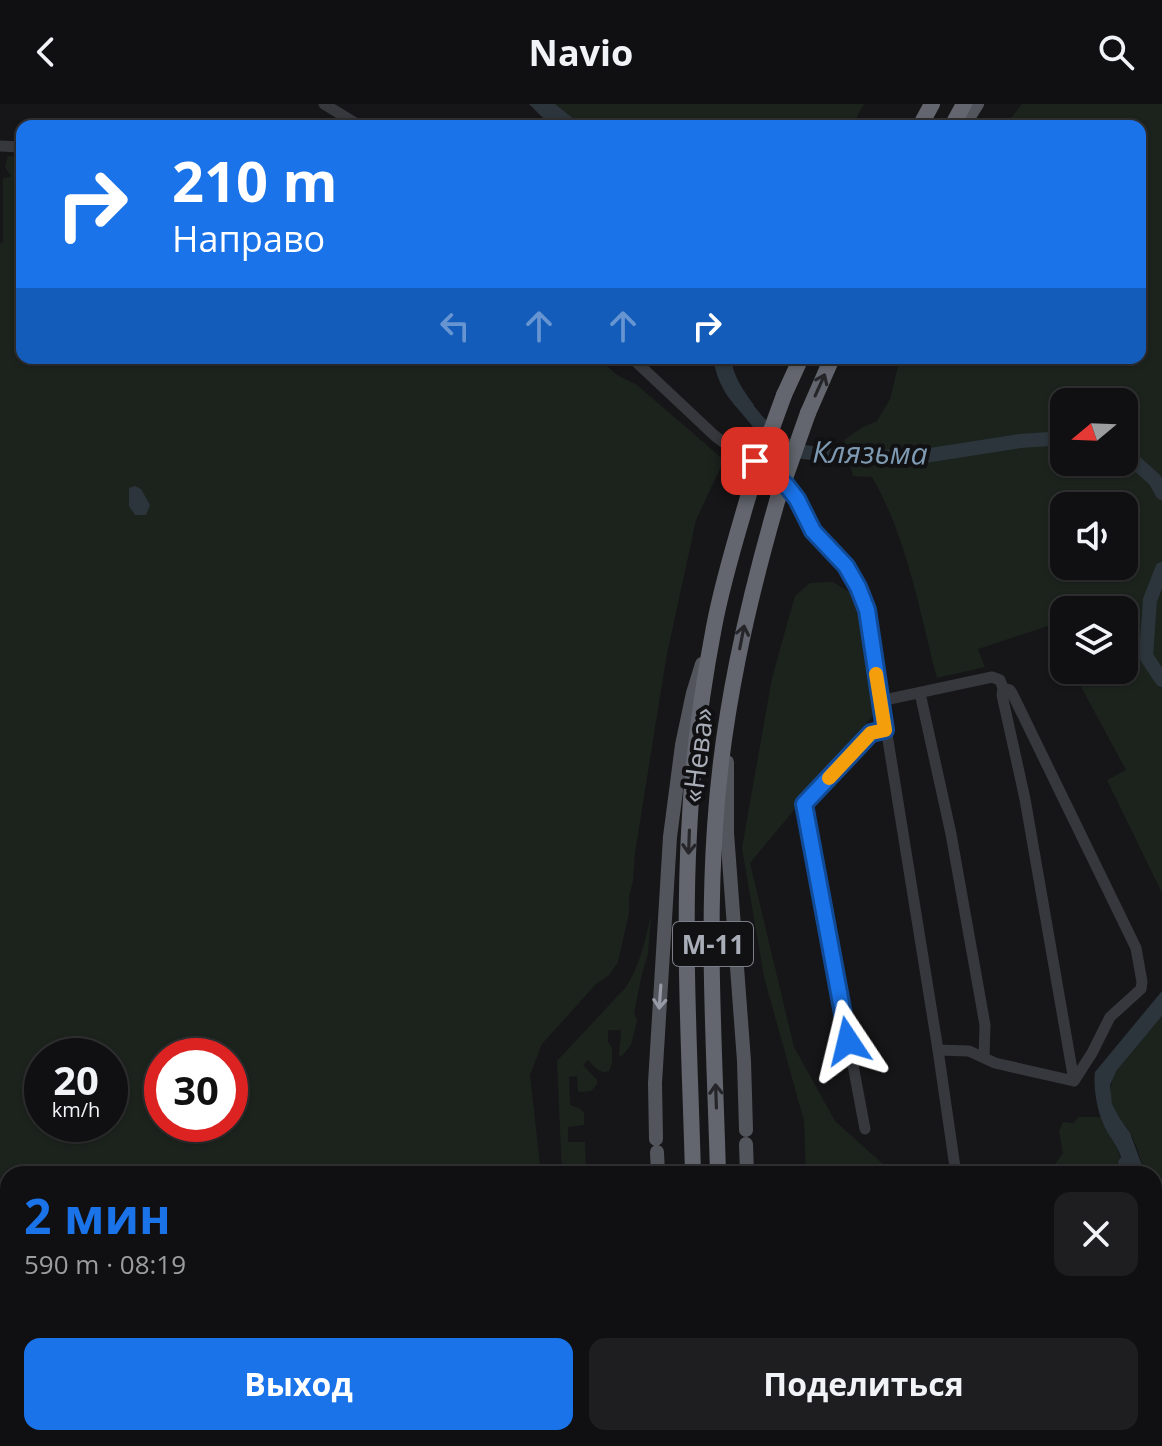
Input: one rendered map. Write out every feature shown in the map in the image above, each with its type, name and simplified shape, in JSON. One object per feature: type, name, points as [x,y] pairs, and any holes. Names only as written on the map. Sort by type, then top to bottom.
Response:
[{"type":"highway","name":"«Нева»","points":[[693,1166],[687,922],[689,833],[698,736],[714,626],[736,537],[753,480],[798,364]]},
{"type":"highway","name":"«Нева»","points":[[718,1166],[713,890],[715,828],[727,714],[759,564],[778,498],[808,413],[829,364]]},
{"type":"main road","name":"М-11","points":[[658,1166],[655,1083],[670,837],[690,706],[714,626]]},
{"type":"main road","name":"М-11","points":[[727,714],[727,833],[744,1061],[747,1166]]},
{"type":"street","points":[[324,104],[350,120]]},
{"type":"street","points":[[638,364],[715,436],[787,486],[813,531],[846,566],[858,587],[867,610],[955,1166]]},
{"type":"street","points":[[880,701],[992,677],[1000,680],[1025,799],[1074,1081]]},
{"type":"street","points":[[1003,688],[1012,693],[1136,948],[1141,989],[1110,1017],[1074,1081]]},
{"type":"street","points":[[920,693],[951,834],[985,1025],[984,1058]]},
{"type":"street","points":[[865,1129],[804,804],[871,733],[885,730]]},
{"type":"street","points":[[938,1050],[969,1051],[995,1063],[1074,1081]]},
{"type":"shaded area","points":[[529,104],[555,104],[575,120],[545,120]]},
{"type":"shaded area","points":[[555,104],[864,104],[855,120],[575,120]]},
{"type":"shaded area","points":[[1022,104],[1162,104],[1162,893],[1107,780],[1126,770],[1080,684],[1138,684],[1138,596],[1050,596],[1050,630],[1048,626],[978,649],[985,667],[937,678],[911,574],[894,524],[872,477],[853,476],[844,440],[877,421],[890,399],[899,364],[1146,364],[1146,120],[1010,120]]},
{"type":"shaded area","points":[[8,156],[16,157],[16,364],[605,364],[617,375],[637,385],[724,460],[696,520],[666,659],[635,853],[629,913],[618,962],[542,1044],[530,1075],[540,1166],[0,1166],[0,243],[3,242],[3,179],[11,176],[5,167]]},
{"type":"shaded area","points":[[714,364],[732,364],[736,377],[754,405],[747,417],[734,405],[717,376]]},
{"type":"shaded area","points":[[135,486],[141,489],[150,505],[146,515],[135,515],[129,506],[129,488]]},
{"type":"shaded area","points":[[833,582],[856,596],[875,713],[750,863],[794,1047],[835,1121],[885,1166],[806,1166],[804,1121],[764,977],[742,848],[772,678],[795,596],[810,583]]},
{"type":"shaded area","points":[[651,915],[648,954],[634,1013],[637,1021],[631,1045],[621,1057],[621,1030],[608,1030],[608,1042],[612,1048],[609,1071],[600,1071],[588,1060],[583,1065],[597,1080],[591,1091],[578,1092],[577,1076],[569,1077],[570,1105],[584,1113],[584,1125],[568,1127],[568,1142],[585,1142],[586,1166],[562,1166],[557,1061],[626,987],[644,943]]},
{"type":"shaded area","points":[[1162,991],[1162,1016],[1117,1070],[1110,1085],[1112,1104],[1130,1133],[1142,1166],[1120,1166],[1118,1162],[1121,1157],[1097,1105],[1095,1072]]},
{"type":"shaded area","points":[[1162,1016],[1162,1166],[1142,1166],[1134,1140],[1113,1107],[1111,1089],[1117,1070]]},
{"type":"shaded area","points":[[1079,1117],[1102,1117],[1119,1153],[1120,1166],[1054,1166],[1063,1153],[1059,1131],[1063,1122],[1073,1123]]},
{"type":"waterway","name":"Клязьма","points":[[739,399],[778,440],[797,451],[833,456],[918,457],[1050,439]]},
{"type":"waterway","name":"Клязьма","points":[[1138,465],[1155,480],[1162,493]]},
{"type":"waterway","name":"Клязьма","points":[[1162,569],[1150,600],[1146,656],[1162,680]]},
{"type":"slow traffic","points":[[829,778],[871,733],[885,730],[876,674]]},
{"type":"route","points":[[755,461],[787,486],[797,499],[813,531],[846,566],[867,610],[885,730],[871,733],[804,804],[848,1041]]}]
